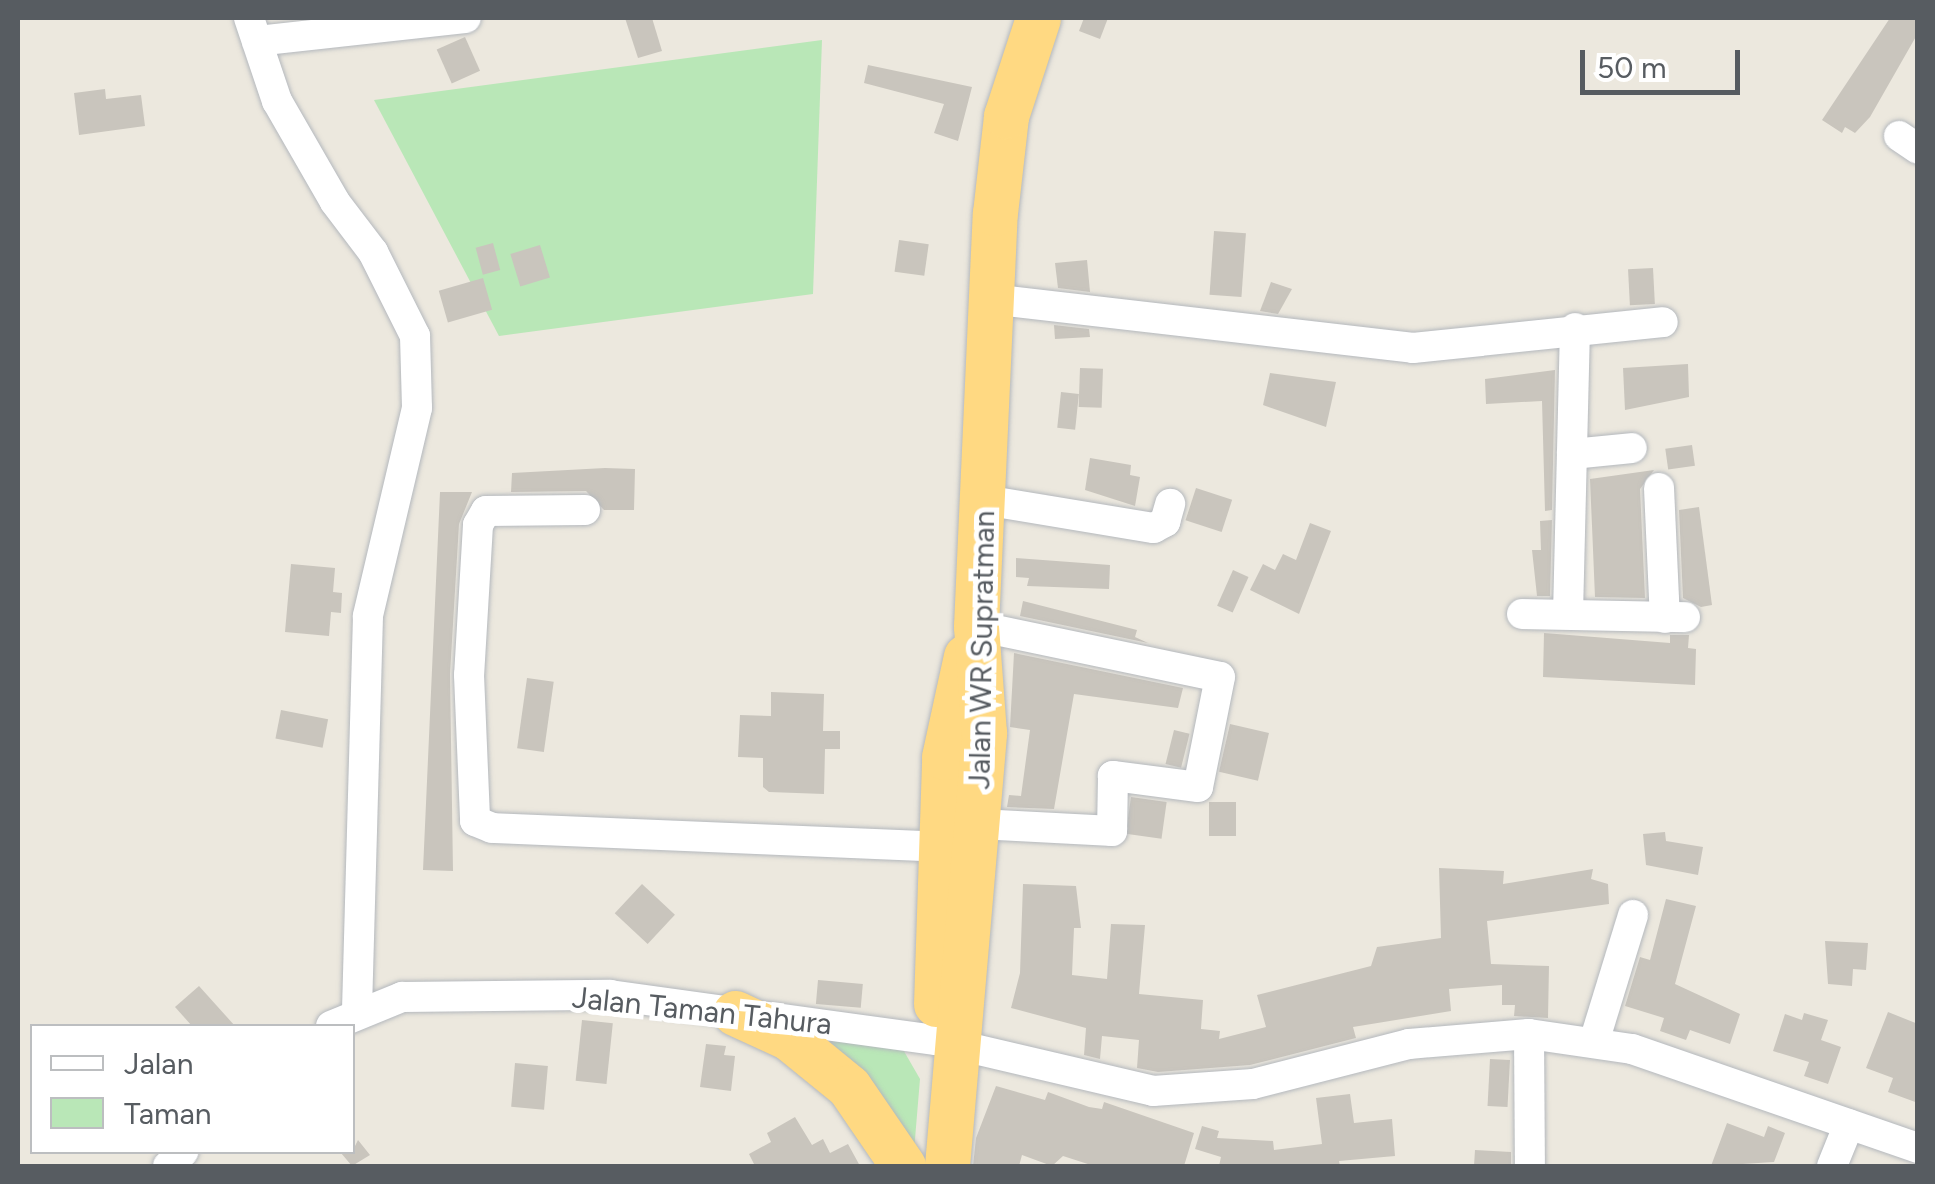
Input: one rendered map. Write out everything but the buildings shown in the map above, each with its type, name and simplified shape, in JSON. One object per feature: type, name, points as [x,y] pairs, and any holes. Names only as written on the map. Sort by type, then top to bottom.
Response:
[{"type":"highway","name":"Jalan WR Supratman","points":[[948,1166],[947,1042],[978,824],[983,682],[976,631],[990,300],[1006,116],[1038,18]]},
{"type":"highway","points":[[921,1166],[947,1042],[938,846],[951,718],[976,631]]},
{"type":"highway","points":[[735,1013],[789,1038],[849,1086],[903,1166]]},
{"type":"street","points":[[344,1020],[368,616],[418,408],[415,336],[373,252],[294,132],[253,29],[466,18]]},
{"type":"street","points":[[990,300],[1413,348],[1575,328],[1664,322]]},
{"type":"street","points":[[1568,614],[1575,328]]},
{"type":"street","points":[[1572,454],[1632,448]]},
{"type":"street","points":[[1522,614],[1675,618],[1659,488]]},
{"type":"street","points":[[984,500],[1154,528],[1165,522],[1170,504]]},
{"type":"street","points":[[584,510],[486,511],[478,525],[470,675],[475,821],[492,828],[938,846]]},
{"type":"street","points":[[976,631],[1220,677],[1198,787],[1113,776],[1112,831],[978,824]]},
{"type":"street","points":[[1594,1042],[1633,915]]},
{"type":"street","name":"Jalan Taman Tahura","points":[[344,1020],[402,997],[610,996],[947,1042],[1112,1086],[1192,1091],[1252,1084],[1409,1044],[1529,1034],[1594,1042],[1694,1068],[1918,1148]]},
{"type":"street","points":[[1529,1034],[1530,1166]]},
{"type":"street","points":[[1832,1166],[1849,1124]]},
{"type":"green space","points":[[822,40],[813,294],[499,336],[374,100]]},
{"type":"green space","points":[[809,1031],[901,1046],[920,1079],[914,1151]]}]
